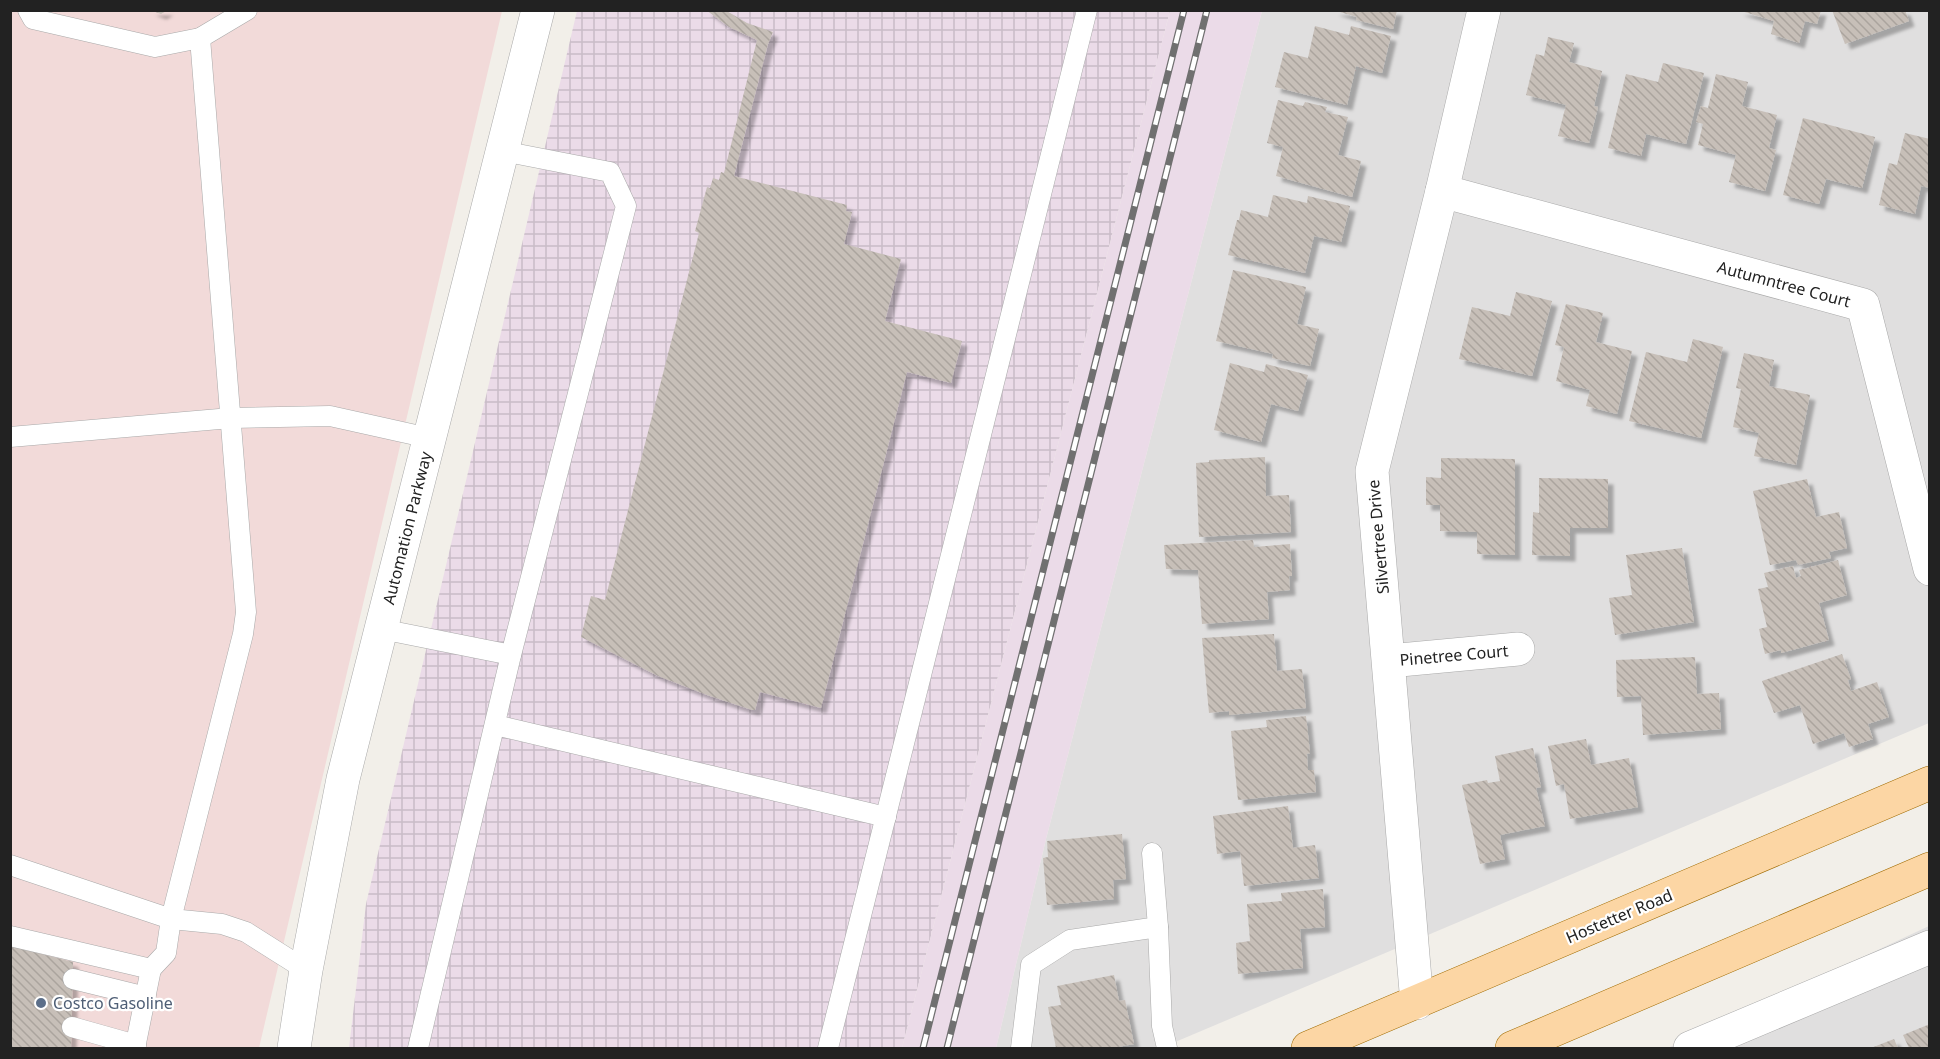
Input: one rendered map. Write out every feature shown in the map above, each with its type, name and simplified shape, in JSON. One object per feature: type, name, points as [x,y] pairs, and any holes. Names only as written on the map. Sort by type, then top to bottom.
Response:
[{"type":"main road","name":"Hostetter Road","points":[[1308,1048],[1929,783]]},
{"type":"main road","points":[[1512,1048],[1929,869]]},
{"type":"street","name":"Automation Parkway","points":[[294,1048],[306,970],[343,778],[538,10]]},
{"type":"street","name":"Silvertree Drive","points":[[1417,1003],[1372,471],[1442,191],[1484,10]]},
{"type":"street","name":"Autumntree Court","points":[[1442,191],[1863,305],[1929,569]]},
{"type":"street","name":"Pinetree Court","points":[[1389,661],[1518,649]]},
{"type":"street","points":[[1690,1048],[1929,947]]},
{"type":"lane","points":[[28,10],[33,19],[155,47],[200,38],[247,10]]},
{"type":"lane","points":[[828,1048],[1087,10]]},
{"type":"lane","points":[[72,1027],[135,1047],[151,969],[166,953],[171,919],[243,634],[246,612],[200,38]]},
{"type":"lane","points":[[418,1048],[512,655],[626,206],[610,172],[502,151]]},
{"type":"lane","points":[[10,437],[231,418],[330,416],[429,438]]},
{"type":"lane","points":[[381,629],[512,655]]},
{"type":"lane","points":[[495,725],[886,817]]},
{"type":"lane","points":[[1152,853],[1162,1026],[1167,1048]]},
{"type":"lane","points":[[10,865],[171,919],[222,924],[246,932],[306,970]]},
{"type":"lane","points":[[1022,1048],[1031,965],[1070,940],[1158,927]]},
{"type":"lane","points":[[10,936],[151,969]]},
{"type":"lane","points":[[73,979],[146,997]]},
{"type":"shaded area","points":[[10,11],[502,11],[259,1048],[11,1048]]},
{"type":"shaded area","points":[[577,11],[1170,11],[902,1048],[349,1048],[366,904]]},
{"type":"shaded area","points":[[1170,11],[1262,11],[1046,839],[996,1048],[902,1048]]},
{"type":"shaded area","points":[[1262,11],[1929,11],[1929,723],[1161,1048],[996,1048],[1046,839]]},
{"type":"shaded area","points":[[1929,926],[1929,1048],[1668,1048]]},
{"type":"building","points":[[150,10],[168,10],[161,14]]},
{"type":"building","points":[[706,10],[725,10],[747,23],[773,32],[734,176],[847,205],[846,211],[852,212],[844,244],[901,259],[885,321],[962,341],[951,383],[907,372],[821,708],[760,692],[755,710],[752,710],[658,676],[581,637],[591,596],[605,600],[699,233],[695,231],[707,187],[710,188],[713,178],[719,180],[721,172],[724,173],[757,40],[729,27]]},
{"type":"building","points":[[1333,10],[1397,10],[1393,29],[1356,20],[1357,17]]},
{"type":"building","points":[[1738,10],[1821,10],[1817,24],[1805,21],[1799,43],[1771,34],[1774,21]]},
{"type":"building","points":[[1832,10],[1905,10],[1909,21],[1845,44]]},
{"type":"building","points":[[1315,26],[1349,35],[1351,26],[1391,36],[1382,73],[1356,66],[1347,105],[1275,87],[1284,52],[1308,58]]},
{"type":"building","points":[[1548,37],[1574,43],[1569,62],[1602,71],[1594,106],[1598,107],[1589,143],[1558,136],[1566,105],[1526,95],[1536,54],[1544,56]]},
{"type":"building","points":[[1663,63],[1704,73],[1686,144],[1646,134],[1641,156],[1608,148],[1626,74],[1658,82]]},
{"type":"building","points":[[1716,74],[1748,82],[1742,106],[1777,115],[1769,148],[1776,150],[1765,191],[1729,182],[1736,155],[1698,145],[1703,124],[1696,122],[1701,106],[1708,108]]},
{"type":"building","points":[[1278,100],[1303,106],[1305,102],[1327,107],[1325,112],[1348,117],[1338,155],[1361,161],[1352,197],[1276,176],[1283,147],[1267,143]]},
{"type":"building","points":[[1803,118],[1875,137],[1862,188],[1826,179],[1819,204],[1783,195]]},
{"type":"building","points":[[1905,133],[1930,139],[1930,188],[1921,186],[1915,214],[1879,205],[1889,163],[1897,165]]},
{"type":"building","points":[[1273,195],[1307,203],[1308,196],[1350,206],[1341,242],[1314,236],[1305,273],[1228,255],[1241,210],[1268,217]]},
{"type":"building","points":[[1233,270],[1306,287],[1297,324],[1319,329],[1310,366],[1272,358],[1273,354],[1216,341]]},
{"type":"building","points":[[1516,292],[1552,301],[1532,376],[1459,359],[1472,307],[1510,316]]},
{"type":"building","points":[[1566,304],[1603,313],[1596,342],[1632,351],[1617,414],[1586,406],[1590,390],[1556,381],[1564,347],[1555,345]]},
{"type":"building","points":[[1693,339],[1723,347],[1701,438],[1629,421],[1646,352],[1687,362]]},
{"type":"building","points":[[1744,353],[1774,360],[1769,386],[1810,395],[1796,465],[1754,456],[1759,433],[1733,427],[1741,389],[1736,388]]},
{"type":"building","points":[[1230,363],[1264,372],[1266,364],[1308,375],[1298,411],[1271,404],[1261,442],[1214,430]]},
{"type":"building","points":[[1265,457],[1266,496],[1289,495],[1291,532],[1199,537],[1196,463],[1209,462],[1209,460]]},
{"type":"building","points":[[1441,458],[1515,459],[1515,555],[1477,554],[1477,532],[1440,531],[1440,505],[1426,505],[1426,477],[1441,478]]},
{"type":"building","points":[[1539,478],[1608,479],[1608,528],[1570,528],[1570,556],[1532,555],[1533,512],[1539,513]]},
{"type":"building","points":[[1807,479],[1816,517],[1839,512],[1847,548],[1829,552],[1831,558],[1798,565],[1796,560],[1770,565],[1753,491]]},
{"type":"building","points":[[1253,540],[1254,547],[1290,544],[1292,576],[1289,576],[1290,590],[1267,592],[1269,619],[1202,624],[1198,570],[1166,569],[1164,545]]},
{"type":"building","points":[[1682,548],[1694,622],[1615,635],[1609,598],[1632,595],[1626,555]]},
{"type":"building","points":[[1838,560],[1847,595],[1819,603],[1829,640],[1781,653],[1781,650],[1765,654],[1759,629],[1767,627],[1758,589],[1768,587],[1764,573],[1793,566],[1796,578],[1801,576],[1799,570]]},
{"type":"building","points":[[1274,634],[1277,671],[1302,669],[1306,708],[1229,715],[1229,711],[1209,713],[1202,638]]},
{"type":"building","points":[[1842,654],[1851,679],[1848,680],[1851,691],[1877,682],[1889,717],[1868,724],[1873,739],[1849,747],[1844,733],[1813,744],[1800,705],[1774,713],[1762,681]]},
{"type":"building","points":[[1695,657],[1697,694],[1719,693],[1721,729],[1643,735],[1641,696],[1617,697],[1616,660]]},
{"type":"building","points":[[1306,716],[1310,753],[1307,754],[1308,770],[1314,770],[1316,792],[1238,800],[1231,731],[1267,727],[1266,720]]},
{"type":"building","points":[[1586,739],[1591,765],[1629,758],[1638,807],[1570,819],[1564,784],[1556,786],[1548,746]]},
{"type":"building","points":[[1533,748],[1541,787],[1536,788],[1545,826],[1500,835],[1505,859],[1480,864],[1462,785],[1487,780],[1488,783],[1500,781],[1495,756]]},
{"type":"building","points":[[1288,806],[1293,848],[1315,845],[1319,878],[1244,886],[1240,851],[1217,854],[1213,816]]},
{"type":"building","points":[[1122,834],[1126,879],[1113,880],[1114,899],[1047,905],[1043,858],[1048,857],[1047,841]]},
{"type":"building","points":[[1323,889],[1325,927],[1300,929],[1303,968],[1238,974],[1236,943],[1250,941],[1247,904],[1282,901],[1281,893]]},
{"type":"building","name":"Costco Gasoline","points":[[10,946],[73,962],[71,1048],[10,1048]]},
{"type":"building","points":[[1114,975],[1119,1001],[1125,1000],[1134,1044],[1112,1048],[1056,1048],[1048,1007],[1061,1005],[1057,986]]},
{"type":"building","points":[[1930,1024],[1930,1048],[1909,1048],[1903,1035]]},
{"type":"building","points":[[1894,1039],[1898,1048],[1871,1048]]},
{"type":"railway","points":[[923,1048],[1184,10]]},
{"type":"railway","points":[[947,1048],[1207,10]]},
{"type":"place","name":"Costco Gasoline","points":[[41,1003]]}]
